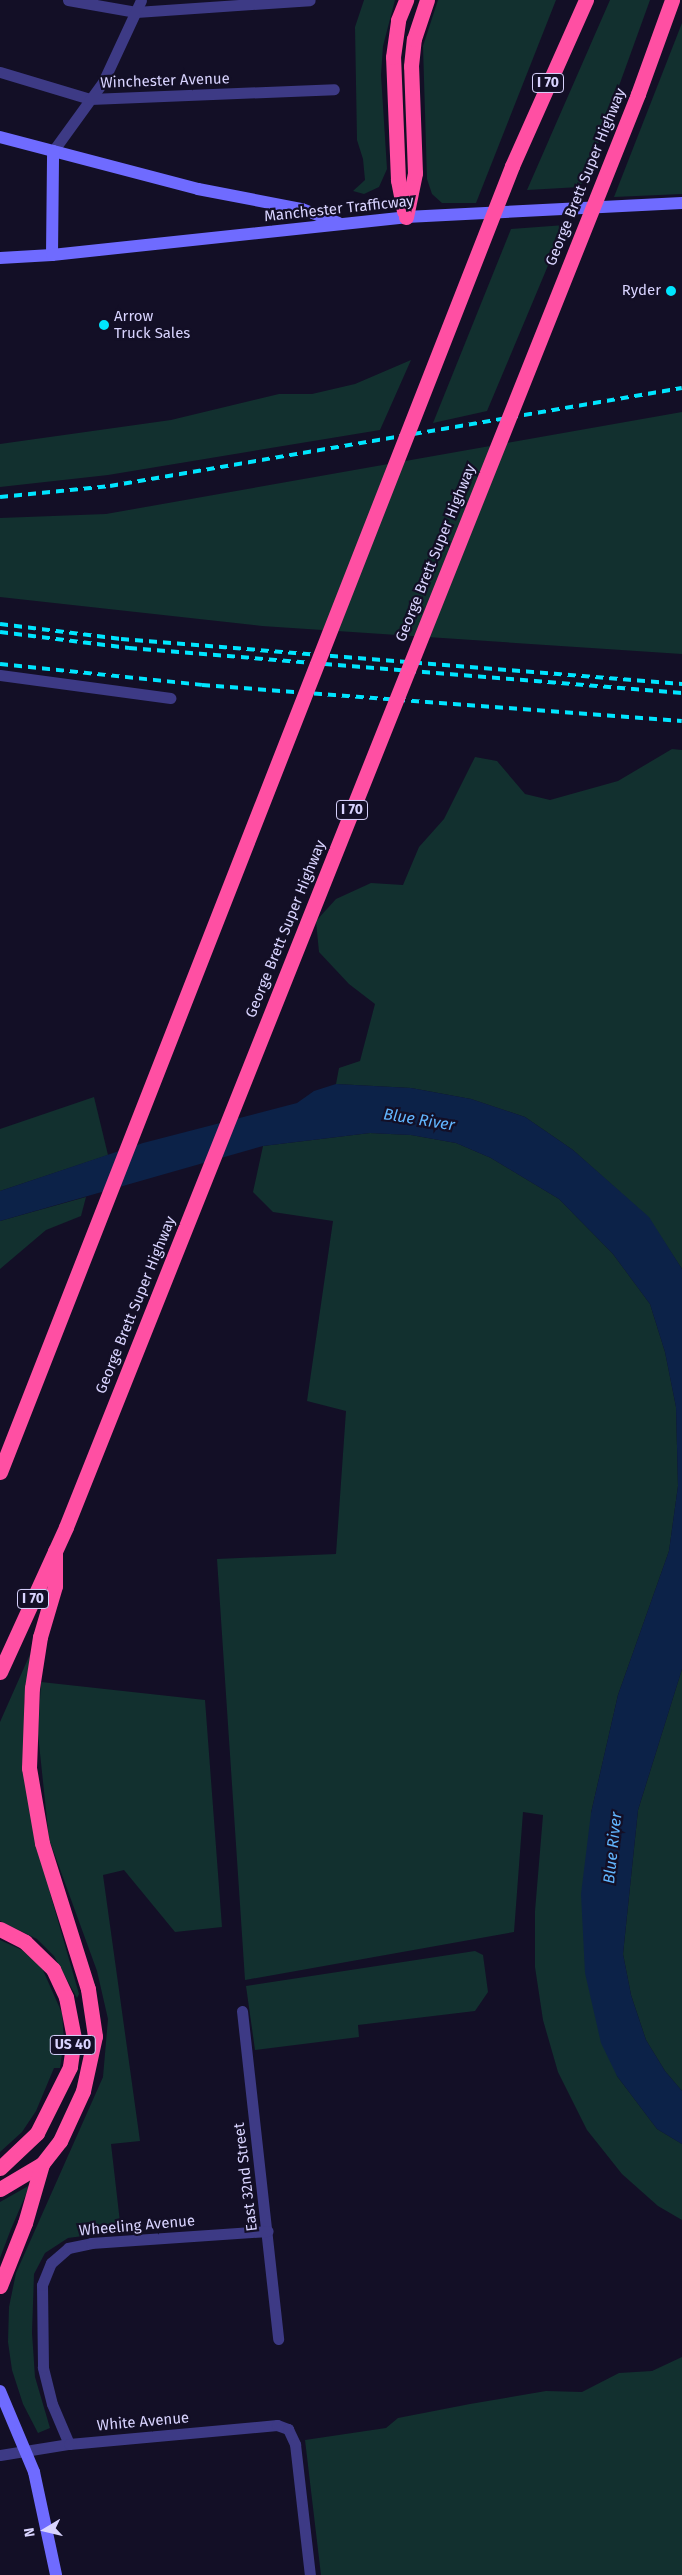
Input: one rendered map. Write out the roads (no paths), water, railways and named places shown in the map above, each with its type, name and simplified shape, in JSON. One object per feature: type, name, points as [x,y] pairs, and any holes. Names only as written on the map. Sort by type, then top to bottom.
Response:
[{"type":"highway","points":[[406,0],[398,20],[393,57],[398,180],[406,217]]},
{"type":"highway","points":[[406,217],[415,173],[411,66],[414,39],[427,0]]},
{"type":"highway","name":"I 70","points":[[0,1472],[512,166],[577,7],[586,0]]},
{"type":"highway","name":"George Brett Super Highway","points":[[0,1672],[66,1527],[638,94],[672,0]]},
{"type":"highway","points":[[0,2286],[25,2223],[42,2164],[74,2115],[92,2059],[95,2036],[88,1989],[42,1843],[30,1768],[32,1688],[40,1637],[55,1586],[56,1551]]},
{"type":"highway","name":"US 40","points":[[0,1929],[25,1942],[53,1968],[66,1997],[74,2038],[70,2067],[37,2133],[0,2168]]},
{"type":"highway","points":[[0,2189],[42,2164]]},
{"type":"main road","points":[[0,137],[198,189],[302,209],[340,224]]},
{"type":"main road","points":[[52,255],[53,152]]},
{"type":"main road","name":"Manchester Trafficway","points":[[0,258],[52,255],[406,217],[682,203]]},
{"type":"main road","points":[[0,2391],[27,2452],[47,2527],[56,2575]]},
{"type":"street","points":[[68,0],[136,12],[310,0]]},
{"type":"street","points":[[53,152],[103,82],[141,0]]},
{"type":"street","name":"Winchester Avenue","points":[[0,72],[90,99],[334,89]]},
{"type":"street","points":[[0,674],[170,698]]},
{"type":"street","name":"East 32nd Street","points":[[242,2011],[268,2231],[278,2339]]},
{"type":"street","name":"Wheeling Avenue","points":[[69,2444],[52,2404],[43,2367],[42,2285],[51,2263],[68,2248],[91,2242],[268,2231]]},
{"type":"street","name":"White Avenue","points":[[0,2455],[69,2444],[277,2425],[288,2429],[295,2444],[310,2575]]},
{"type":"water","name":"Blue River","points":[[336,1084],[411,1088],[471,1099],[525,1117],[573,1150],[649,1217],[682,1269],[682,1669],[638,1810],[623,1954],[631,1995],[646,2040],[665,2071],[682,2091],[682,2144],[657,2129],[617,2076],[601,2043],[585,1973],[581,1894],[591,1813],[618,1695],[669,1551],[678,1486],[676,1407],[665,1352],[650,1304],[613,1254],[559,1199],[491,1158],[456,1143],[411,1135],[370,1133],[263,1146],[0,1221],[0,1191],[143,1143],[297,1103],[314,1091]]},
{"type":"railway","points":[[0,497],[110,486],[682,388]]},
{"type":"railway","points":[[0,624],[121,639],[682,684]]},
{"type":"railway","points":[[0,632],[129,648],[682,693]]},
{"type":"railway","points":[[0,664],[202,685],[682,721]]},
{"type":"place","name":"Ryder","points":[[671,291]]},
{"type":"place","name":"Arrow Truck Sales","points":[[104,325]]}]
